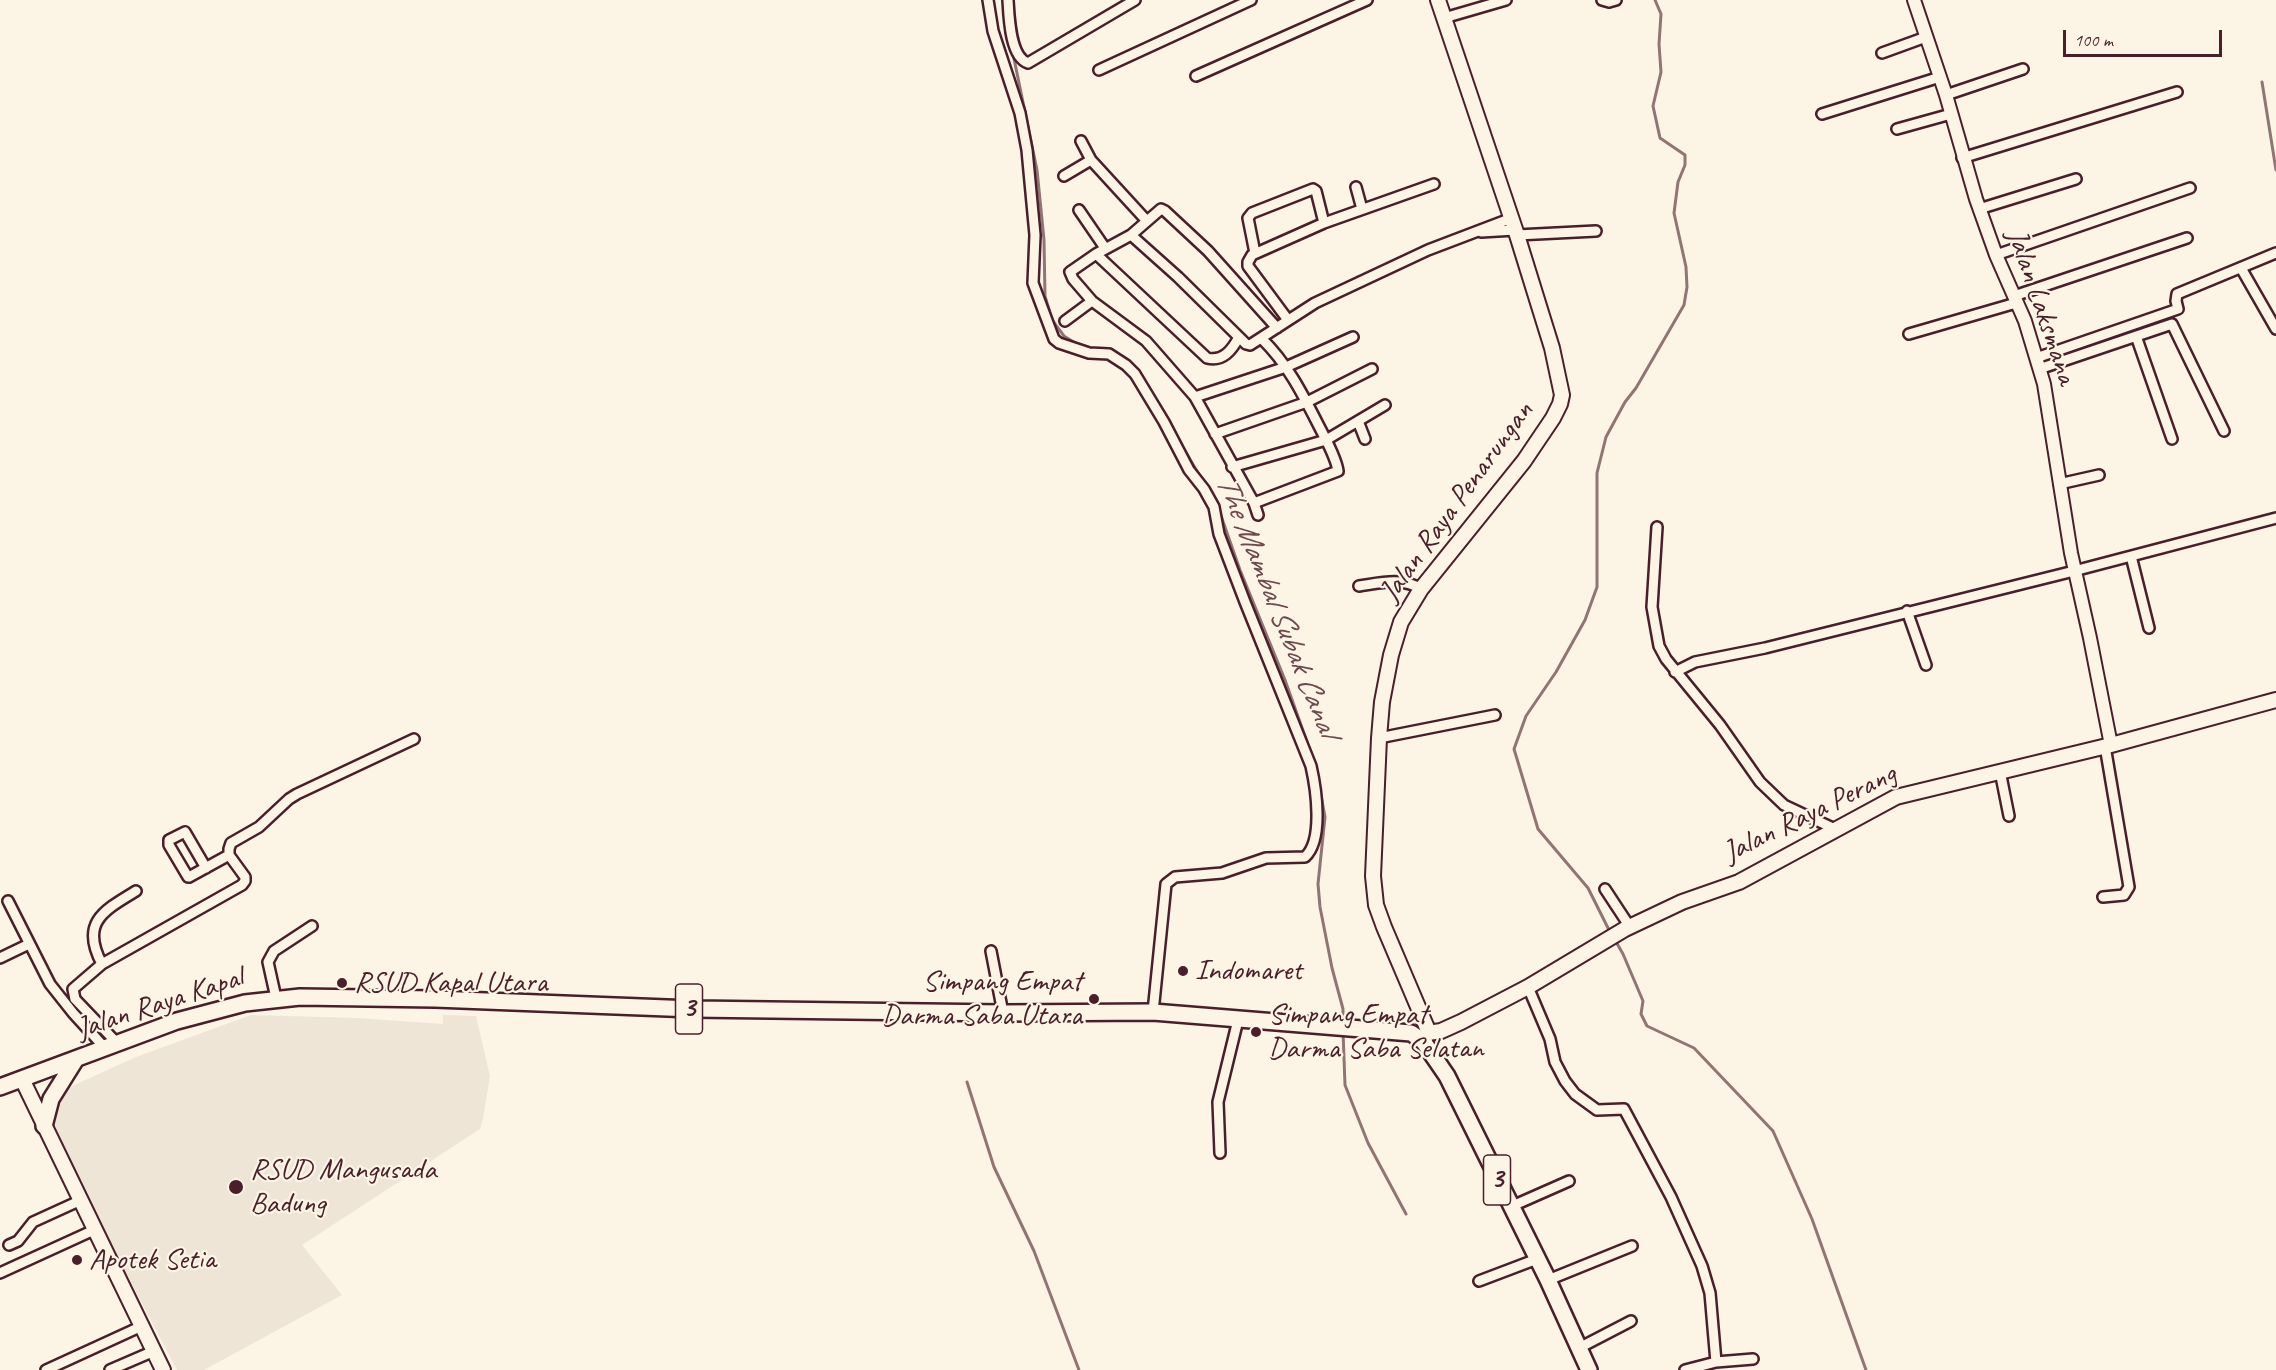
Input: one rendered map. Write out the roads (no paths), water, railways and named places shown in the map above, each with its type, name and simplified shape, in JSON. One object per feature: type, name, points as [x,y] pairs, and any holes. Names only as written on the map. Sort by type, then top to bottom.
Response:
[{"type":"highway","name":"Jalan Raya Kapal","points":[[0,1087],[215,1010],[276,998],[435,999],[693,1009],[1003,1013],[1153,1012],[1374,1029],[1426,1037]]},
{"type":"highway","name":"3","points":[[1426,1037],[1548,1280],[1589,1370]]},
{"type":"highway","points":[[44,1126],[54,1094],[76,1059]]},
{"type":"main road","name":"Jalan Raya Penarungan","points":[[1426,1037],[1417,1002],[1384,927],[1377,905],[1372,861],[1382,702],[1395,638],[1401,622],[1421,589],[1524,461],[1560,404],[1561,383],[1515,228],[1438,0]]},
{"type":"main road","name":"Jalan Raya Perang","points":[[1426,1037],[1461,1022],[1528,987],[1627,928],[1682,902],[1739,882],[1896,797],[2108,745],[2276,699]]},
{"type":"main road","points":[[22,1079],[164,1370]]},
{"type":"street","points":[[987,0],[993,32],[1020,113],[1027,150],[1035,235],[1033,284],[1054,339],[1059,343],[1089,353],[1109,354],[1126,365],[1135,374],[1189,470],[1204,489],[1214,507],[1220,534],[1245,602],[1311,766],[1317,792],[1314,837],[1305,857],[1266,858],[1222,873],[1175,877],[1166,884],[1153,1012]]},
{"type":"street","points":[[1008,0],[1016,51],[1020,59],[1028,63],[1135,0]]},
{"type":"street","points":[[1099,70],[1251,0]]},
{"type":"street","points":[[1196,76],[1367,0]]},
{"type":"street","points":[[1444,18],[1506,0]]},
{"type":"street","points":[[1602,0],[1609,2],[1616,0]]},
{"type":"street","name":"Jalan Laksmana","points":[[1914,0],[1946,95],[1962,158],[1979,209],[2025,321],[2047,395],[2074,571],[2090,638],[2108,745]]},
{"type":"street","points":[[1882,53],[1926,37]]},
{"type":"street","points":[[1946,95],[2024,69]]},
{"type":"street","points":[[1822,114],[1940,77]]},
{"type":"street","points":[[1962,158],[2177,92]]},
{"type":"street","points":[[1897,129],[1951,114]]},
{"type":"street","points":[[1081,141],[1091,160],[1146,220]]},
{"type":"street","points":[[1064,176],[1091,160]]},
{"type":"street","points":[[1979,209],[2076,179]]},
{"type":"street","points":[[1288,320],[1248,266],[1249,258],[1255,253],[1324,223],[1434,184]]},
{"type":"street","points":[[1356,187],[1362,209]]},
{"type":"street","points":[[1996,255],[2190,188]]},
{"type":"street","points":[[1255,253],[1248,218],[1252,213],[1312,189],[1316,191],[1324,223]]},
{"type":"street","points":[[1258,515],[1254,503],[1195,398],[1146,341],[1092,301],[1072,279],[1070,272],[1105,248],[1131,235],[1161,209],[1166,211],[1208,251],[1277,328]]},
{"type":"street","points":[[1079,210],[1105,248]]},
{"type":"street","points":[[1131,235],[1248,345],[1262,339],[1315,303],[1428,250],[1475,232],[1515,228],[1596,231]]},
{"type":"street","points":[[1909,334],[2187,238]]},
{"type":"street","points":[[2037,363],[2178,309],[2177,294],[2276,253]]},
{"type":"street","points":[[1096,254],[1207,358],[1215,360],[1223,357],[1233,348],[1239,337]]},
{"type":"street","points":[[2241,268],[2276,329]]},
{"type":"street","points":[[1065,321],[1092,301]]},
{"type":"street","points":[[2037,363],[2172,324],[2224,431]]},
{"type":"street","points":[[2136,336],[2172,439]]},
{"type":"street","points":[[1195,398],[1287,367],[1353,337]]},
{"type":"street","points":[[1254,503],[1336,473],[1338,468],[1307,402],[1287,367],[1262,339]]},
{"type":"street","points":[[1215,434],[1307,402],[1372,369]]},
{"type":"street","points":[[1232,467],[1326,441],[1385,405]]},
{"type":"street","points":[[1358,421],[1365,440]]},
{"type":"street","points":[[2059,484],[2099,475]]},
{"type":"street","points":[[1675,672],[1695,662],[1765,648],[2276,518]]},
{"type":"street","points":[[1657,527],[1652,607],[1659,646],[1675,672],[1720,725],[1760,782],[1784,805],[1835,829]]},
{"type":"street","points":[[2131,556],[2149,628]]},
{"type":"street","points":[[1359,586],[1395,581],[1413,584],[1421,589]]},
{"type":"street","points":[[1907,611],[1926,665]]},
{"type":"street","points":[[1379,738],[1495,715]]},
{"type":"street","points":[[111,1046],[75,999],[73,989],[102,964],[242,885],[245,877],[229,855],[231,843],[259,827],[297,794],[414,739]]},
{"type":"street","points":[[2103,897],[2120,896],[2126,893],[2129,886],[2108,745]]},
{"type":"street","points":[[2000,771],[2009,816]]},
{"type":"street","points":[[206,868],[184,832],[169,840],[169,845],[187,877],[206,868],[229,855]]},
{"type":"street","points":[[1605,889],[1627,928]]},
{"type":"street","points":[[102,964],[93,941],[98,918],[136,891]]},
{"type":"street","points":[[8,900],[50,984],[73,1013],[111,1046]]},
{"type":"street","points":[[276,998],[268,962],[269,956],[312,926]]},
{"type":"street","points":[[0,958],[29,944]]},
{"type":"street","points":[[991,951],[1003,1013]]},
{"type":"street","points":[[1528,987],[1550,1039],[1555,1062],[1565,1080],[1575,1094],[1597,1110],[1624,1109],[1671,1197],[1702,1266],[1710,1293],[1716,1362]]},
{"type":"street","points":[[1220,1153],[1218,1102],[1238,1020]]},
{"type":"street","points":[[1510,1207],[1569,1181]]},
{"type":"street","points":[[9,1245],[18,1242],[33,1222],[80,1201]]},
{"type":"street","points":[[0,1273],[94,1230]]},
{"type":"street","points":[[1548,1280],[1632,1246]]},
{"type":"street","points":[[1479,1281],[1537,1259]]},
{"type":"street","points":[[1579,1348],[1631,1321]]},
{"type":"street","points":[[46,1370],[142,1326]]},
{"type":"street","points":[[110,1370],[154,1351]]},
{"type":"street","points":[[1685,1370],[1716,1362],[1753,1359]]},
{"type":"waterway","points":[[1611,934],[1588,888],[1538,829],[1514,749],[1526,716],[1556,672],[1585,620],[1597,587],[1597,473],[1606,437],[1684,305],[1687,287],[1686,267],[1674,213],[1678,182],[1685,165],[1685,155],[1660,138],[1653,106],[1661,72],[1659,44],[1661,14],[1655,0]]},
{"type":"waterway","name":"The Mambal Subak Canal","points":[[1012,49],[1037,170],[1044,240],[1045,296],[1052,320],[1064,336],[1080,346]]},
{"type":"waterway","points":[[2262,82],[2276,170]]},
{"type":"waterway","name":"The Mambal Subak Canal","points":[[1175,434],[1204,483]]},
{"type":"waterway","name":"The Mambal Subak Canal","points":[[1219,510],[1311,753]]},
{"type":"waterway","name":"The Mambal Subak Canal","points":[[1316,768],[1325,817],[1318,884],[1320,907],[1343,1009],[1343,1021]]},
{"type":"waterway","points":[[1615,940],[1643,1001],[1641,1014],[1647,1026],[1694,1048],[1773,1131],[1812,1219],[1866,1370]]},
{"type":"waterway","name":"The Mambal Subak Canal","points":[[1343,1031],[1345,1085],[1368,1143],[1406,1214]]},
{"type":"waterway","points":[[967,1082],[994,1167],[1034,1251],[1079,1370]]},
{"type":"place","name":"Indomaret","points":[[1183,971]]},
{"type":"place","name":"RSUD Kapal Utara","points":[[342,983]]},
{"type":"place","name":"Simpang Empat Darma Saba Utara","points":[[1094,999]]},
{"type":"place","name":"Simpang Empat Darma Saba Selatan","points":[[1256,1032]]},
{"type":"place","name":"RSUD Mangusada Badung","points":[[236,1187]]},
{"type":"place","name":"Apotek Setia","points":[[77,1260]]}]
